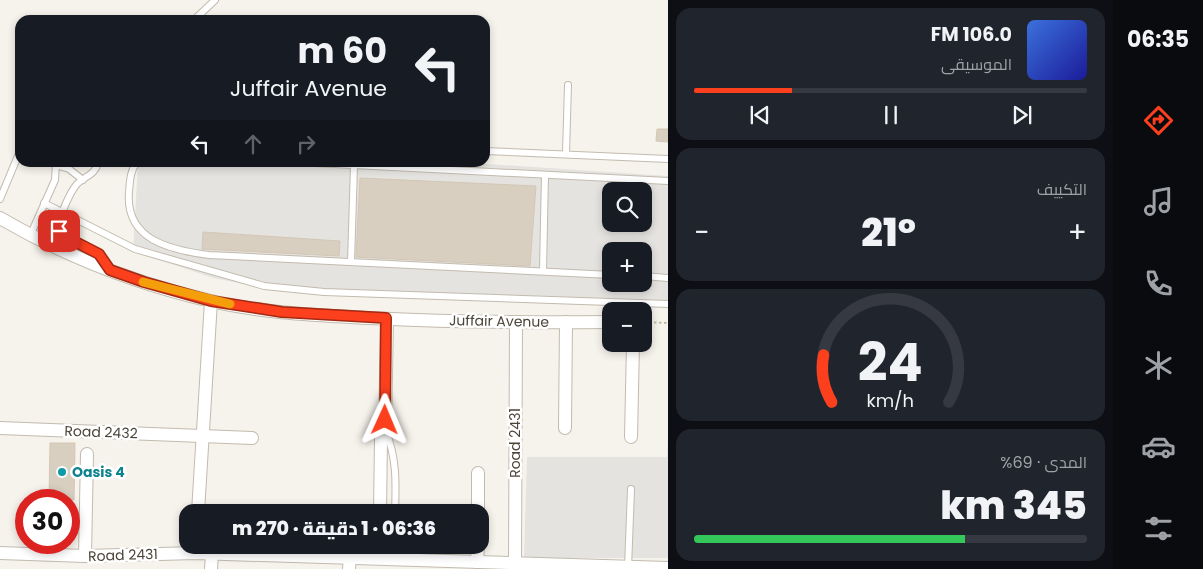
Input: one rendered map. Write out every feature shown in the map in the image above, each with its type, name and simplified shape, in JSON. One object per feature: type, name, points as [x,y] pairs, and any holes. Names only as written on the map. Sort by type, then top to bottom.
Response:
[{"type":"street","name":"Juffair Avenue","points":[[0,218],[58,250],[144,282],[211,301],[282,312],[386,318],[516,323],[602,322]]},
{"type":"street","points":[[199,504],[211,301]]},
{"type":"street","points":[[380,504],[381,439],[385,431],[386,318]]},
{"type":"street","points":[[565,428],[566,322]]},
{"type":"street","name":"Road 2431","points":[[515,563],[516,323]]},
{"type":"street","points":[[631,437],[633,352]]},
{"type":"street","name":"Road 2432","points":[[0,428],[252,438]]},
{"type":"street","points":[[85,556],[87,454]]},
{"type":"street","points":[[478,473],[478,504]]},
{"type":"street","name":"Road 2431","points":[[0,554],[85,556],[179,550]]},
{"type":"street","points":[[212,554],[212,569]]},
{"type":"street","name":"Road 2431","points":[[246,554],[395,558],[454,565],[478,562],[664,568]]},
{"type":"street","points":[[478,554],[478,562]]},
{"type":"lane","points":[[199,15],[215,0]]},
{"type":"lane","points":[[566,154],[568,85]]},
{"type":"lane","points":[[490,151],[668,159]]},
{"type":"lane","points":[[0,196],[15,162]]},
{"type":"lane","points":[[30,236],[56,175],[56,167]]},
{"type":"lane","points":[[72,167],[83,180]]},
{"type":"lane","name":"Juffair Avenue","points":[[96,167],[92,176],[83,180],[74,189],[57,224],[59,231],[64,236],[99,254],[110,270]]},
{"type":"lane","points":[[132,167],[128,199],[132,221],[142,232],[162,244],[186,252],[210,255],[602,275]]},
{"type":"lane","points":[[351,262],[354,167]]},
{"type":"lane","points":[[375,167],[668,181]]},
{"type":"lane","points":[[543,272],[545,175]]},
{"type":"lane","points":[[44,203],[135,249],[264,286],[324,292],[668,304]]},
{"type":"lane","points":[[652,277],[668,278]]},
{"type":"lane","points":[[385,431],[392,446],[396,474],[395,504]]},
{"type":"lane","points":[[628,568],[631,490]]},
{"type":"path","points":[[652,322],[668,323]]},
{"type":"shaded area","points":[[490,164],[668,176],[668,307],[652,306],[652,302],[602,302],[602,304],[271,289],[213,278],[133,251],[138,167],[490,167]]},
{"type":"shaded area","points":[[668,435],[668,558],[524,558],[527,457],[667,457]]},
{"type":"building","points":[[657,129],[668,129],[668,142],[656,141]]},
{"type":"building","points":[[360,178],[536,186],[530,266],[356,257]]},
{"type":"building","points":[[203,232],[340,241],[339,256],[202,249]]},
{"type":"building","name":"Oasis 4","points":[[50,443],[75,443],[74,489],[49,489]]},
{"type":"slow traffic","points":[[143,282],[211,301],[230,304]]},
{"type":"place","name":"Oasis 4","points":[[62,472]]},
{"type":"route","points":[[59,231],[64,236],[99,254],[108,264],[110,270],[211,301],[282,312],[386,318],[385,420]]}]
